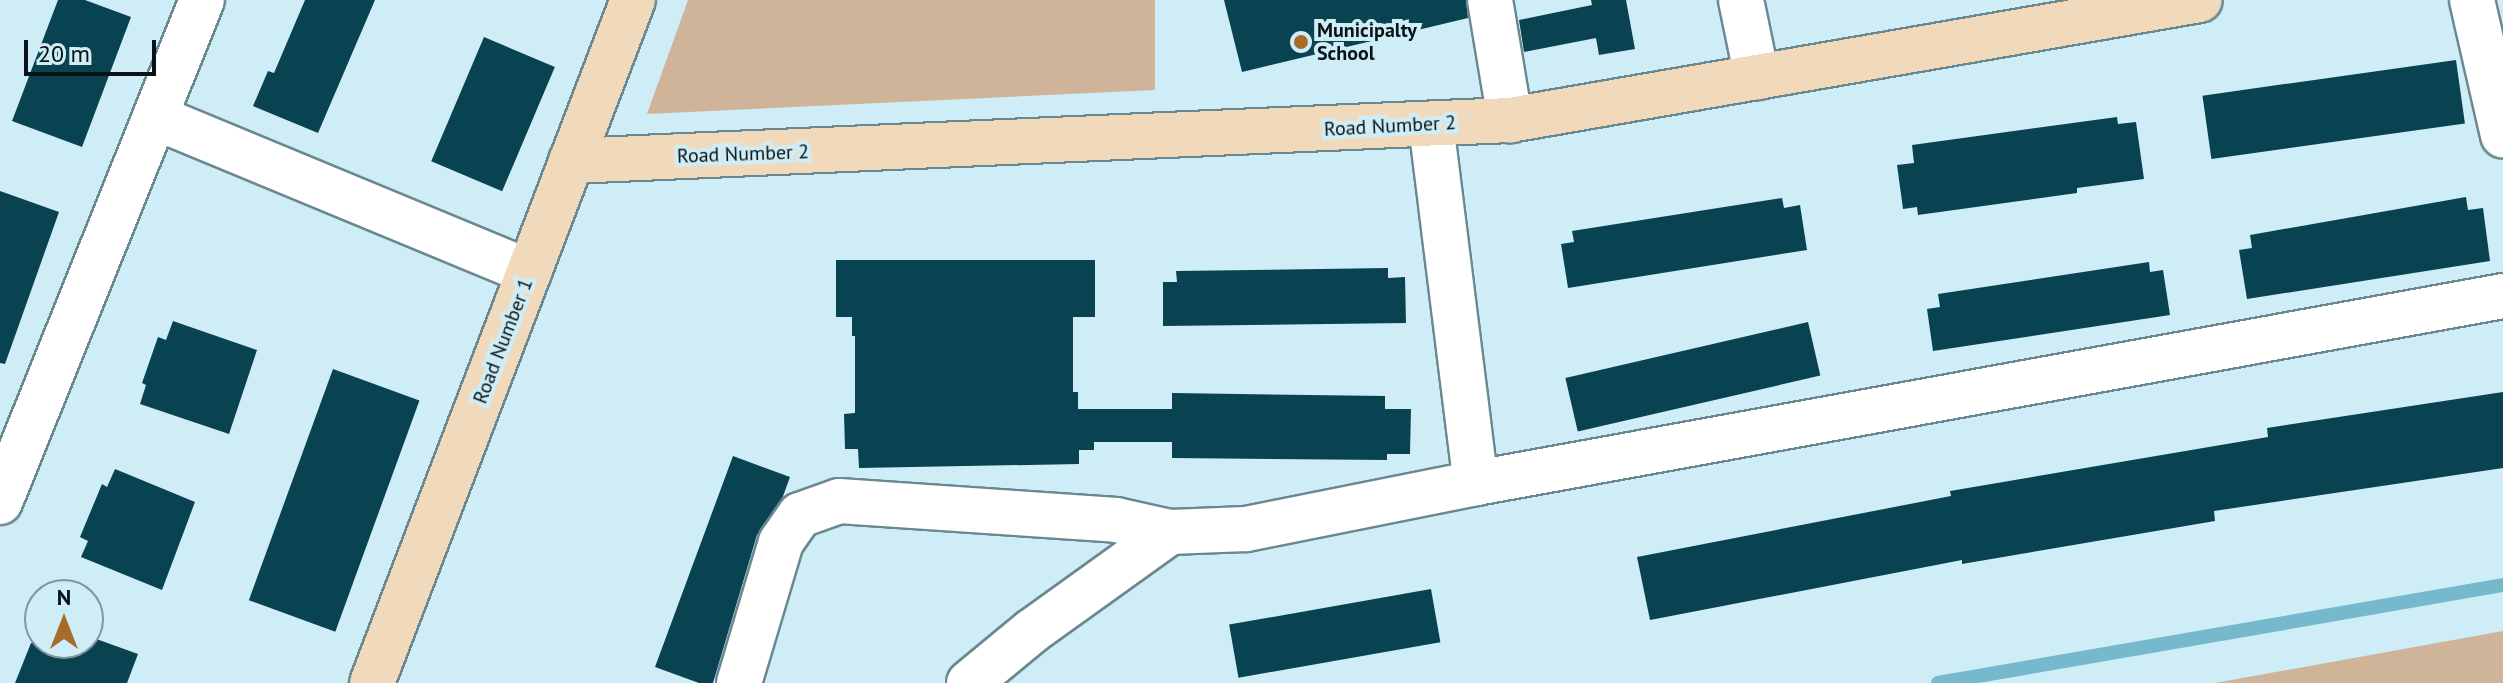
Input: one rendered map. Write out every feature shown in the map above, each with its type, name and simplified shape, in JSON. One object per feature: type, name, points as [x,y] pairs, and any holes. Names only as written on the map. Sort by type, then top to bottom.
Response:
[{"type":"street","points":[[0,502],[202,0]]},
{"type":"street","name":"Road Number 1","points":[[372,683],[633,0]]},
{"type":"street","points":[[1490,0],[1510,120]]},
{"type":"street","points":[[1741,0],[1757,77]]},
{"type":"street","name":"Road Number 2","points":[[571,161],[1510,120],[1757,77],[2048,13],[2200,0]]},
{"type":"street","points":[[2472,0],[2503,135]]},
{"type":"street","points":[[155,117],[529,272]]},
{"type":"street","points":[[1431,124],[1476,483]]},
{"type":"street","points":[[739,683],[781,542],[800,515],[839,501],[1116,520],[1170,532],[1246,529],[1476,483],[2503,296]]},
{"type":"street","points":[[969,683],[1032,631],[1170,532]]},
{"type":"shaded area","points":[[688,0],[1155,0],[1155,90],[647,114]]},
{"type":"shaded area","points":[[2503,631],[2503,683],[2215,683]]},
{"type":"building","points":[[58,0],[85,0],[131,17],[82,147],[12,121]]},
{"type":"building","points":[[305,0],[375,0],[318,133],[253,106],[268,71],[274,73]]},
{"type":"building","points":[[1224,0],[1466,0],[1468,18],[1242,72]]},
{"type":"building","points":[[1591,0],[1626,0],[1635,49],[1599,55],[1596,38],[1524,52],[1519,20],[1592,5]]},
{"type":"building","points":[[484,37],[555,67],[502,191],[431,161]]},
{"type":"building","points":[[2456,60],[2465,123],[2211,159],[2202,96]]},
{"type":"building","points":[[2117,117],[2118,124],[2136,122],[2144,179],[2077,188],[2077,193],[1918,215],[1917,207],[1903,209],[1897,165],[1914,163],[1912,145]]},
{"type":"building","points":[[0,191],[59,212],[5,364],[0,363]]},
{"type":"building","points":[[2466,197],[2468,210],[2483,208],[2490,261],[2247,299],[2239,250],[2252,248],[2250,235]]},
{"type":"building","points":[[1782,198],[1784,208],[1800,205],[1807,250],[1568,288],[1561,244],[1574,242],[1572,231]]},
{"type":"building","points":[[836,260],[1095,260],[1095,317],[1073,317],[1073,392],[1078,392],[1078,409],[1172,409],[1172,393],[1385,396],[1385,409],[1411,409],[1410,454],[1387,454],[1387,460],[1172,458],[1172,442],[1094,442],[1094,450],[1079,450],[1079,464],[859,468],[858,449],[845,449],[844,414],[855,413],[855,336],[852,336],[852,317],[836,317]]},
{"type":"building","points":[[2149,262],[2150,272],[2163,270],[2170,315],[1933,351],[1927,309],[1940,307],[1938,294]]},
{"type":"building","points":[[1388,268],[1388,278],[1405,277],[1406,323],[1163,326],[1163,282],[1177,282],[1176,271]]},
{"type":"building","points":[[173,321],[257,350],[229,434],[140,404],[146,385],[142,383],[158,337],[166,340]]},
{"type":"building","points":[[1808,322],[1820,376],[1578,432],[1565,378]]},
{"type":"building","points":[[333,369],[419,400],[335,632],[249,600]]},
{"type":"building","points":[[2503,392],[2503,468],[2214,511],[2215,521],[1962,564],[1962,560],[1650,620],[1637,557],[1951,496],[1950,491],[2268,437],[2267,428]]},
{"type":"building","points":[[733,456],[790,477],[782,499],[757,535],[713,683],[699,683],[655,667]]},
{"type":"building","points":[[115,469],[195,502],[162,590],[81,557],[88,541],[80,537],[102,484],[107,487]]},
{"type":"building","points":[[1431,589],[1440,642],[1238,678],[1229,625]]},
{"type":"building","points":[[104,642],[138,654],[127,683],[15,683],[25,659],[104,659]]},
{"type":"waterway","points":[[1938,683],[2503,585]]},
{"type":"place","name":"Municipalty School","points":[[1301,42]]}]
